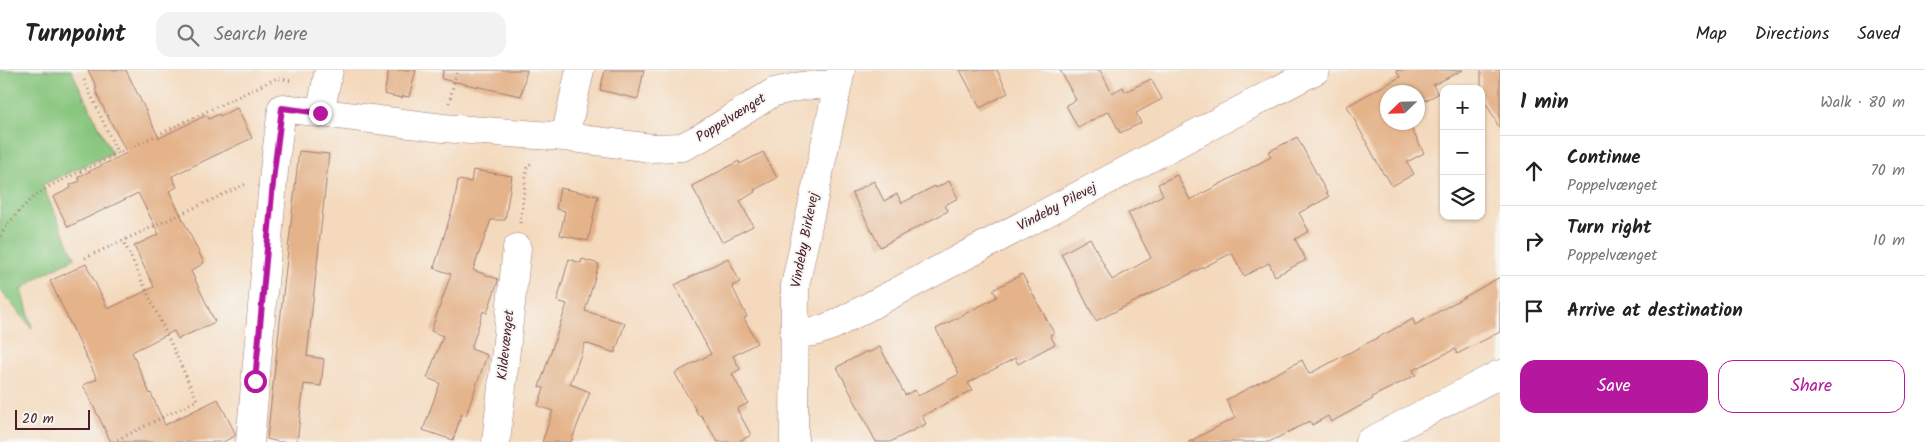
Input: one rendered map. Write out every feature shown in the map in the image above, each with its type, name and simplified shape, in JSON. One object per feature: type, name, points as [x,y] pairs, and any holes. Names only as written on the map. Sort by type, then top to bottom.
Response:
[{"type":"street","points":[[552,136],[580,70]]},
{"type":"street","name":"Vindeby Pilevej","points":[[794,334],[814,332],[834,325],[1316,70]]},
{"type":"street","name":"Poppelvænget","points":[[250,442],[274,172],[282,108],[443,128],[552,136],[652,148],[682,147],[702,137],[753,103],[774,92],[840,77]]},
{"type":"street","name":"Vindeby Birkevej","points":[[794,442],[794,297],[796,273],[840,77]]},
{"type":"street","points":[[320,113],[328,78]]},
{"type":"street","name":"Kildevænget","points":[[496,442],[517,248]]},
{"type":"street","points":[[1369,442],[1500,374]]},
{"type":"path","points":[[443,128],[457,70]]},
{"type":"path","points":[[0,236],[15,214],[31,198],[48,187],[277,78],[328,78]]},
{"type":"path","points":[[84,80],[118,154]]},
{"type":"path","points":[[517,248],[527,168],[552,136]]},
{"type":"path","points":[[85,258],[274,172]]},
{"type":"path","points":[[114,442],[197,400],[123,240]]},
{"type":"green space","points":[[0,70],[71,70],[112,153],[42,185],[75,258],[42,275],[22,289],[32,328],[0,290]]},
{"type":"building","points":[[88,70],[126,70],[159,138],[207,115],[209,119],[237,108],[252,138],[172,176],[177,187],[169,191],[204,263],[191,271],[215,322],[178,339],[174,331],[132,352],[165,425],[218,399],[235,433],[235,436],[223,442],[111,442],[83,385],[97,379],[50,281],[86,264],[108,309],[154,287],[134,246],[159,234],[138,193],[68,227],[53,197],[71,188],[70,185],[80,181],[78,177],[127,153],[103,107],[95,89],[97,88]]},
{"type":"building","points":[[389,70],[416,70],[409,97],[403,96],[402,98],[384,94]]},
{"type":"building","points":[[443,70],[527,70],[521,96],[442,79]]},
{"type":"building","points":[[605,70],[644,70],[638,99],[600,90]]},
{"type":"building","points":[[960,70],[997,70],[1008,93],[980,108]]},
{"type":"building","points":[[1060,70],[1100,70],[1112,93],[1123,87],[1125,92],[1151,79],[1162,99],[1136,113],[1141,123],[1120,133],[1109,111],[1078,128],[1066,105],[1076,100]]},
{"type":"building","points":[[1396,70],[1463,70],[1433,85],[1438,94],[1425,100],[1425,85],[1385,85],[1400,77]]},
{"type":"building","points":[[1481,70],[1500,70],[1500,129],[1485,101],[1485,85],[1481,85]]},
{"type":"building","points":[[1380,88],[1380,130],[1412,130],[1424,153],[1407,162],[1414,174],[1392,186],[1384,175],[1347,106]]},
{"type":"building","points":[[1297,137],[1329,197],[1299,213],[1309,231],[1295,239],[1306,260],[1275,276],[1269,263],[1244,276],[1232,253],[1096,321],[1061,254],[1090,238],[1112,280],[1151,258],[1128,213],[1163,195],[1158,184],[1177,175],[1190,200],[1271,157],[1268,152]]},
{"type":"building","points":[[299,151],[329,154],[307,356],[324,359],[321,386],[304,384],[297,442],[279,442],[267,439]]},
{"type":"building","points":[[763,152],[777,178],[754,190],[755,192],[740,201],[753,226],[722,242],[692,186],[739,161],[740,164]]},
{"type":"building","points":[[473,170],[512,176],[505,220],[491,220],[473,270],[498,279],[487,313],[483,311],[471,349],[487,355],[466,415],[462,413],[453,440],[423,430],[440,383],[427,378],[443,336],[431,331],[451,274],[434,268],[454,204],[458,180],[471,182]]},
{"type":"building","points":[[874,181],[884,201],[897,194],[902,203],[949,181],[958,198],[945,205],[948,211],[880,247],[852,193]]},
{"type":"building","points":[[560,188],[598,196],[588,241],[560,235],[565,211],[556,209]]},
{"type":"building","points":[[728,258],[740,282],[732,286],[747,317],[744,318],[757,343],[733,356],[740,369],[732,374],[748,403],[737,409],[751,435],[738,442],[718,442],[701,415],[699,416],[675,373],[711,354],[675,285]]},
{"type":"building","points":[[569,259],[581,263],[582,259],[599,264],[585,311],[625,323],[615,353],[585,343],[570,384],[590,392],[571,442],[542,442],[553,411],[538,406],[544,388],[539,387],[567,304],[557,301]]},
{"type":"building","points":[[1022,274],[1054,333],[1050,335],[1055,344],[1018,364],[1015,358],[968,383],[972,390],[922,416],[926,424],[890,442],[876,442],[837,367],[867,351],[868,353],[880,347],[905,395],[915,390],[918,396],[959,374],[936,329],[997,297],[993,290]]},
{"type":"building","points":[[1500,277],[1500,332],[1457,354],[1455,349],[1413,370],[1416,375],[1372,397],[1373,399],[1331,422],[1328,416],[1312,425],[1310,421],[1269,442],[1188,442],[1235,418],[1226,400],[1302,360],[1309,374],[1413,319],[1415,325]]},
{"type":"route","points":[[255,381],[274,172],[282,108],[320,113]]}]
